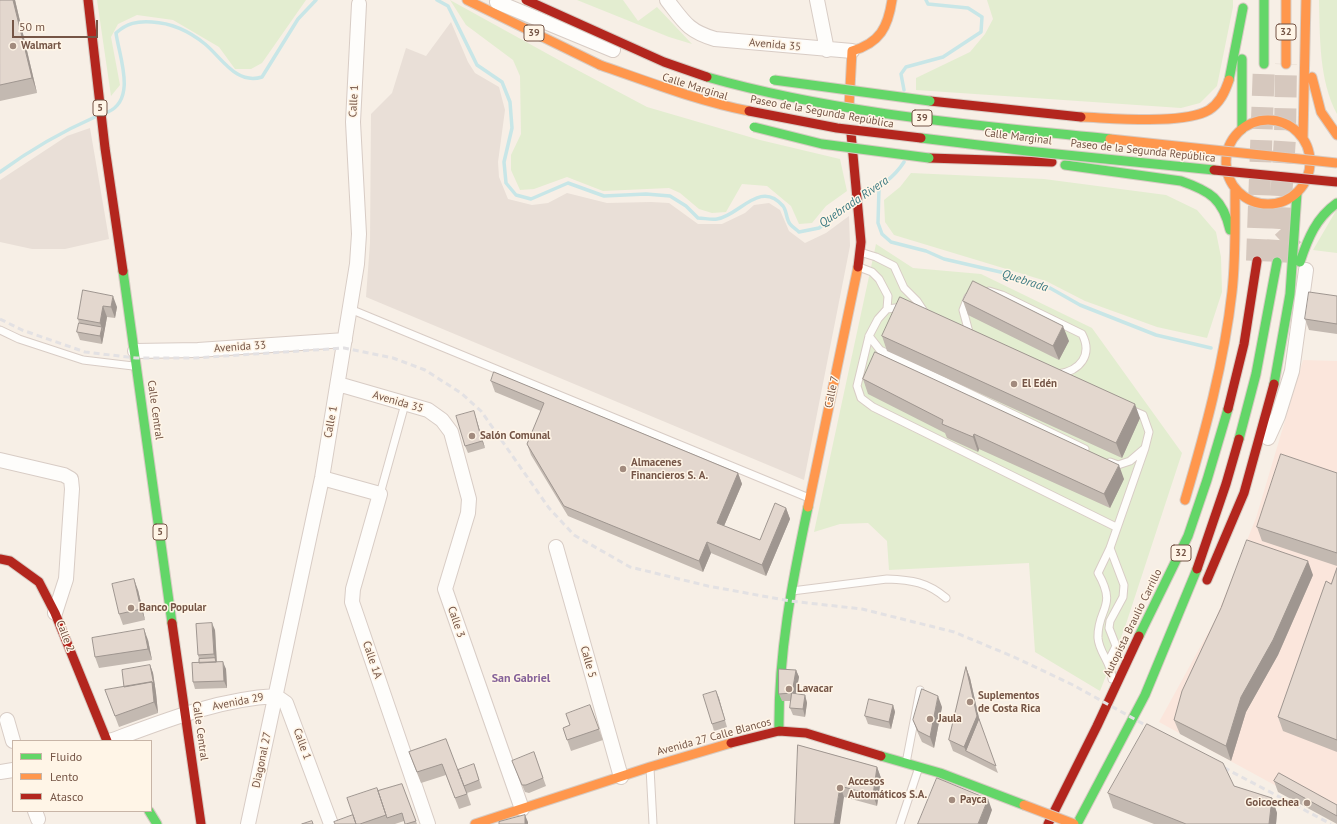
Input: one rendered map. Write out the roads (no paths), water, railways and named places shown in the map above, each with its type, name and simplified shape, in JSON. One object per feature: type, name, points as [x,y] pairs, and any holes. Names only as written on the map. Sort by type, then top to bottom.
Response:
[{"type":"main road","name":"Calle Central","points":[[88,0],[104,139],[201,824]]},
{"type":"main road","name":"Paseo de la Segunda República","points":[[467,0],[600,65],[682,94],[723,106],[837,128],[1019,150],[1337,182]]},
{"type":"main road","name":"Paseo de la Segunda República","points":[[526,0],[664,62],[702,76],[756,91],[823,103],[960,123],[1337,163]]},
{"type":"main road","points":[[852,51],[862,49],[873,44],[881,34],[890,16],[892,0]]},
{"type":"main road","name":"32","points":[[1264,0],[1264,64]]},
{"type":"main road","name":"32","points":[[1286,0],[1286,64]]},
{"type":"main road","points":[[1303,137],[1306,0]]},
{"type":"main road","points":[[761,77],[838,90],[1069,116],[1175,119],[1196,116],[1210,109],[1223,96],[1230,81],[1243,4]]},
{"type":"main road","points":[[1242,129],[1243,4]]},
{"type":"main road","points":[[1306,36],[1313,84],[1321,112],[1337,135]]},
{"type":"main road","points":[[620,42],[709,67]]},
{"type":"main road","name":"Calle 7","points":[[779,731],[778,698],[781,651],[809,498],[860,252],[861,231],[849,117],[852,51]]},
{"type":"main road","points":[[600,65],[644,91]]},
{"type":"main road","points":[[1069,116],[1114,128]]},
{"type":"main road","points":[[746,125],[822,144],[929,158],[1048,162],[1217,157],[1242,129],[1254,122],[1268,120],[1281,122],[1293,128],[1303,137],[1309,148],[1310,168],[1303,186],[1297,193],[1286,201],[1272,204],[1258,203],[1245,198],[1235,188],[1217,157],[1129,131]]},
{"type":"main road","points":[[1048,162],[1166,179],[1197,186],[1210,193],[1220,202],[1227,214],[1234,262]]},
{"type":"main road","points":[[1182,509],[1201,447],[1217,377],[1232,292],[1235,188]]},
{"type":"main road","points":[[1203,588],[1244,493],[1272,393],[1290,294],[1297,193]]},
{"type":"main road","points":[[1290,294],[1312,228],[1329,208],[1337,203]]},
{"type":"main road","name":"Autopista Braulio Carrillo","points":[[1048,824],[1084,756],[1147,618],[1180,556],[1192,526],[1222,431],[1247,329],[1257,261]]},
{"type":"main road","name":"32","points":[[1076,824],[1144,697],[1186,601],[1238,446],[1264,343],[1277,262]]},
{"type":"main road","points":[[0,559],[10,561],[39,582],[56,612]]},
{"type":"main road","points":[[1147,618],[1166,560]]},
{"type":"main road","name":"Calle 2","points":[[56,612],[107,740]]},
{"type":"main road","points":[[1144,697],[1183,630]]},
{"type":"main road","name":"Avenida 27 Calle Blancos","points":[[475,824],[497,820],[522,809],[650,767],[759,735],[779,731],[806,733],[919,767],[1076,824]]},
{"type":"main road","points":[[150,812],[157,824]]},
{"type":"street","name":"Avenida 35","points":[[667,0],[686,25],[698,34],[715,39],[852,51]]},
{"type":"street","points":[[817,0],[827,50]]},
{"type":"street","name":"Calle Marginal","points":[[495,1],[596,44],[706,85],[806,108],[875,121],[1067,143],[1217,157]]},
{"type":"street","name":"Calle 1","points":[[331,824],[286,703],[276,696],[322,478],[357,264],[359,234],[353,122],[359,4]]},
{"type":"street","points":[[1310,168],[1337,166]]},
{"type":"street","points":[[1310,168],[1337,176]]},
{"type":"street","points":[[1244,493],[1278,416],[1292,371],[1306,270]]},
{"type":"street","name":"Avenida 33","points":[[135,351],[198,350],[345,340]]},
{"type":"street","name":"Avenida 35","points":[[338,384],[428,410],[442,420],[451,432]]},
{"type":"street","name":"Calle 3","points":[[451,432],[469,499],[468,514],[445,589],[522,809]]},
{"type":"street","name":"Calle 2","points":[[0,460],[64,475],[71,479],[72,489],[66,579],[56,612]]},
{"type":"street","points":[[322,478],[380,494]]},
{"type":"street","name":"Calle 1A","points":[[380,494],[353,589],[352,602],[428,824]]},
{"type":"street","name":"Calle 5","points":[[556,547],[621,776]]},
{"type":"street","name":"Avenida 29","points":[[113,740],[185,713],[253,697],[276,696]]},
{"type":"street","name":"Diagonal 27","points":[[248,824],[276,696]]},
{"type":"street","points":[[7,720],[13,740]]},
{"type":"street","points":[[0,772],[12,770]]},
{"type":"lane","points":[[860,252],[876,256],[894,266],[904,288],[917,301],[927,316]]},
{"type":"lane","points":[[858,267],[872,272],[879,279],[888,296],[887,309]]},
{"type":"lane","points":[[963,333],[974,338],[963,310],[968,296],[978,291],[1002,295],[1082,334],[1086,341],[1087,349],[1081,363],[1070,373],[1050,373],[1068,381]]},
{"type":"lane","points":[[934,320],[902,306],[887,309],[878,319],[869,336],[864,369],[857,386],[860,398],[873,407],[1116,526]]},
{"type":"lane","points":[[350,309],[809,498]]},
{"type":"lane","points":[[0,330],[19,339],[84,360],[137,367]]},
{"type":"lane","points":[[869,336],[880,350],[1090,452]]},
{"type":"lane","points":[[380,494],[405,404]]},
{"type":"lane","points":[[1084,756],[1087,739],[1110,689],[1112,674],[1098,640],[1099,629],[1105,612],[1108,596],[1105,586],[1098,574],[1110,548],[1116,526],[1145,448],[1148,432],[1143,415],[1122,406]]},
{"type":"lane","points":[[1104,458],[1118,465],[1130,461],[1145,448]]},
{"type":"lane","points":[[1122,486],[1130,489]]},
{"type":"lane","points":[[1110,548],[1124,585],[1123,597],[1110,621],[1109,628],[1116,646]]},
{"type":"lane","points":[[792,592],[887,579],[902,579],[922,583],[934,588],[946,598]]},
{"type":"lane","points":[[1108,662],[1116,646],[1126,641],[1147,618]]},
{"type":"lane","points":[[906,763],[920,690]]},
{"type":"lane","points":[[650,767],[653,824]]},
{"type":"lane","points":[[900,824],[919,767]]},
{"type":"waterway","name":"Quebrada Rivera","points":[[108,112],[117,106],[122,97],[124,87],[124,76],[116,33],[124,27],[132,23],[147,22],[166,24],[180,28],[205,44],[237,74],[253,78],[262,77],[298,19],[316,0]]},
{"type":"waterway","name":"Quebrada Rivera","points":[[437,0],[448,6],[477,65],[502,82],[510,102],[512,128],[504,162],[506,183],[516,195],[531,199],[568,183],[604,196],[646,194],[670,196],[686,206],[698,218],[712,219],[725,216],[758,197],[766,196],[774,199],[783,206],[789,222],[799,232],[819,228],[852,205]]},
{"type":"waterway","name":"Quebrada Rivera","points":[[904,90],[901,74],[906,67],[943,57],[981,32],[982,17],[968,8],[928,4],[926,0]]},
{"type":"waterway","name":"Quebrada Rivera","points":[[0,172],[46,142],[95,117]]},
{"type":"waterway","name":"Quebrada Rivera","points":[[862,198],[891,178],[904,162]]},
{"type":"waterway","name":"Quebrada","points":[[879,188],[878,223],[882,234],[891,242],[926,251],[944,259],[1009,274],[1050,288],[1080,305],[1156,335],[1211,348]]},
{"type":"tunnel","points":[[1257,261],[1264,64]]},
{"type":"tunnel","points":[[1277,262],[1285,137],[1286,64]]},
{"type":"tunnel","points":[[1280,230],[1296,247]]},
{"type":"railway","points":[[0,319],[22,330],[85,352],[136,358],[195,358],[344,348],[393,358],[425,370],[461,393],[481,411],[549,508],[574,535],[630,567],[708,586],[790,601],[862,609],[954,632],[1014,657],[1073,685],[1156,731]]},
{"type":"railway","points":[[1215,763],[1331,824]]},
{"type":"place","name":"Walmart","points":[[13,46]]},
{"type":"place","name":"El Edén","points":[[1014,384]]},
{"type":"place","name":"Salón Comunal","points":[[472,436]]},
{"type":"place","name":"Almacenes Financieros S. A.","points":[[623,469]]},
{"type":"place","name":"Banco Popular","points":[[131,608]]},
{"type":"place","name":"Lavacar","points":[[789,689]]},
{"type":"place","name":"Suplementos de Costa Rica","points":[[970,702]]},
{"type":"place","name":"Jaula","points":[[930,719]]},
{"type":"place","name":"Accesos Automáticos S.A.","points":[[840,788]]},
{"type":"place","name":"Payca","points":[[952,800]]},
{"type":"place","name":"Goicoechea","points":[[1307,803]]},
{"type":"district","name":"San Gabriel","points":[[521,679]]}]
